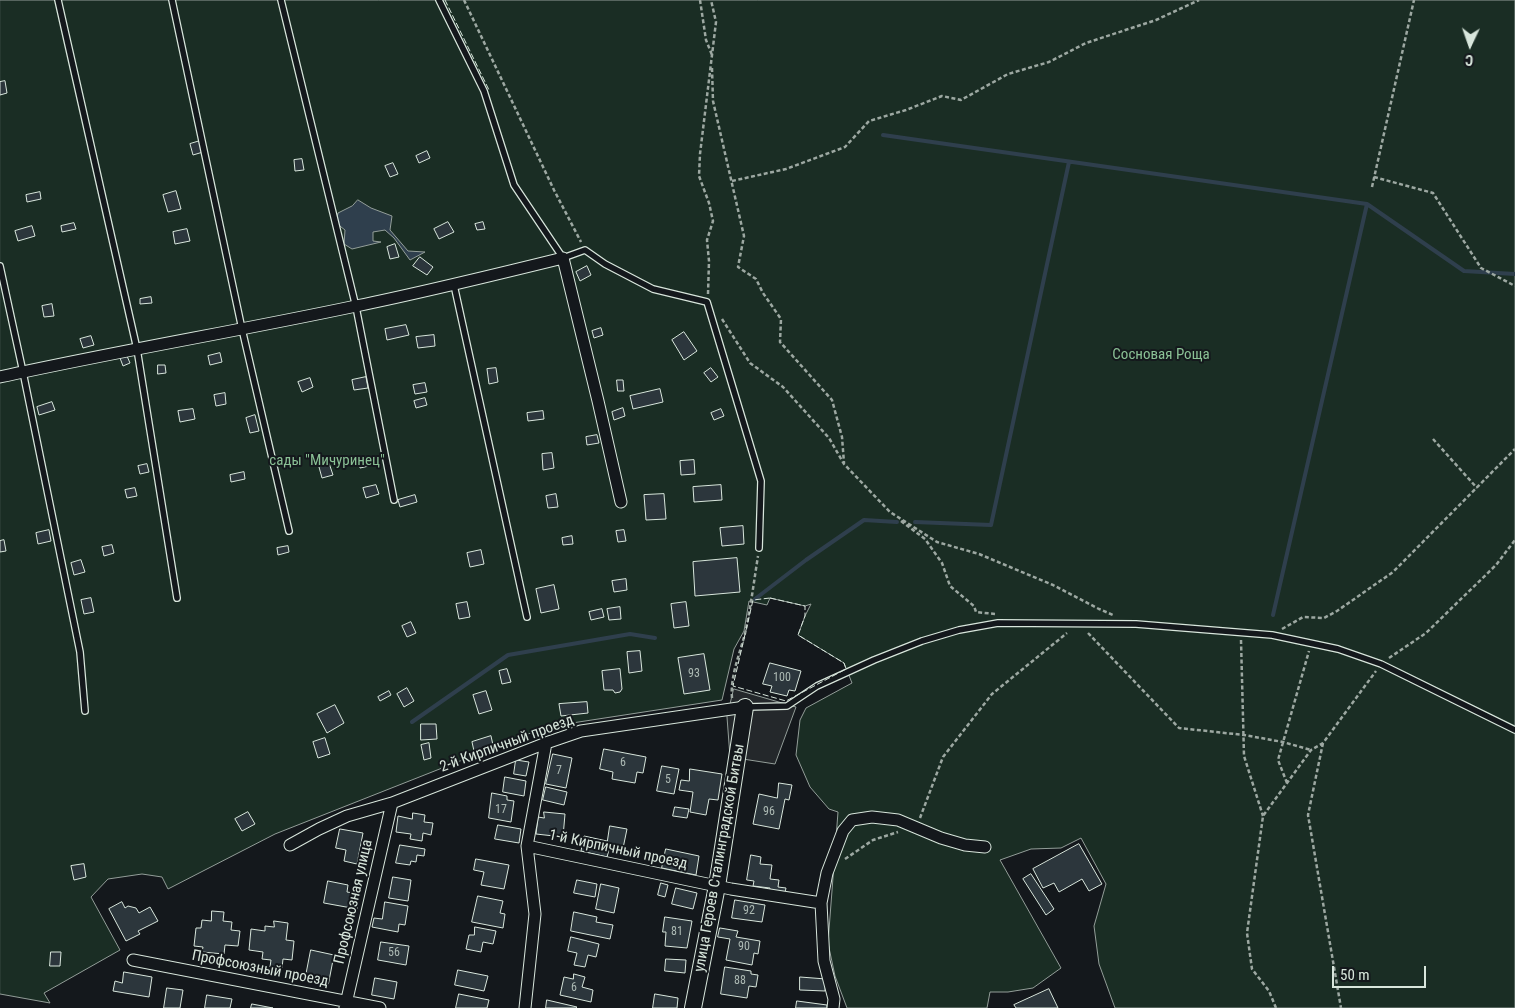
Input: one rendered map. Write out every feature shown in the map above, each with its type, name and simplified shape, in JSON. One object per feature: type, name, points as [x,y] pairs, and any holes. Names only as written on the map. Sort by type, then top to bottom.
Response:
[{"type":"street","points":[[0,377],[356,306],[454,285],[562,258],[621,502]]},
{"type":"street","name":"2-й Кирпичный проезд","points":[[290,845],[347,816],[392,803],[546,743],[582,731],[739,704]]},
{"type":"street","name":"улица Героев Сталинградской Битвы","points":[[694,1008],[716,886],[739,704]]},
{"type":"street","points":[[525,1008],[536,914],[527,846],[546,743]]},
{"type":"street","name":"Профсоюзная улица","points":[[345,1005],[392,803]]},
{"type":"street","points":[[834,1008],[834,999],[824,961],[821,903],[827,873],[843,831],[852,820],[872,817],[898,820],[957,843],[985,847]]},
{"type":"street","name":"1-й Кирпичный проезд","points":[[527,846],[716,886],[821,903]]},
{"type":"street","name":"Профсоюзный проезд","points":[[133,960],[345,1005],[380,1008]]},
{"type":"lane","points":[[58,0],[137,349],[177,598]]},
{"type":"lane","points":[[172,0],[242,329],[289,531]]},
{"type":"lane","points":[[281,0],[356,306],[394,500]]},
{"type":"lane","points":[[439,0],[484,91],[514,185],[562,258],[585,250],[605,264],[653,289],[707,302],[761,481],[759,548]]},
{"type":"lane","points":[[0,266],[80,652],[85,711]]},
{"type":"lane","points":[[454,285],[527,617]]},
{"type":"lane","points":[[739,704],[787,706],[817,686],[874,660],[922,641],[959,630],[998,623],[1136,624],[1272,635],[1338,649],[1381,664],[1515,730]]},
{"type":"path","points":[[464,0],[554,190],[585,250]]},
{"type":"path","points":[[700,0],[706,40],[712,56],[713,101],[744,236],[738,266],[756,278],[763,293],[781,319],[780,342],[832,400],[842,437],[844,464]]},
{"type":"path","points":[[711,0],[716,22],[699,169],[699,176],[709,203],[713,221],[707,240],[707,302],[721,316],[750,363],[783,387],[828,438],[844,464],[890,512],[925,539],[942,563],[950,586],[974,606],[976,612],[1003,615],[1012,623]]},
{"type":"path","points":[[732,181],[786,169],[845,147],[869,121],[906,110],[942,96],[961,100],[1008,74],[1049,62],[1086,43],[1156,20],[1199,0]]},
{"type":"path","points":[[1372,187],[1414,0]]},
{"type":"path","points":[[1374,177],[1433,193],[1481,268],[1515,286]]},
{"type":"path","points":[[1432,439],[1477,488]]},
{"type":"path","points":[[1272,635],[1303,617],[1324,618],[1393,572],[1515,449]]},
{"type":"path","points":[[890,512],[937,542],[978,554],[1053,585],[1099,609],[1136,624]]},
{"type":"path","points":[[1263,816],[1311,750],[1323,743],[1381,664],[1426,633],[1496,565],[1515,540]]},
{"type":"path","points":[[739,704],[731,685],[746,630],[759,548]]},
{"type":"path","points":[[827,873],[873,840],[916,827],[943,757],[992,694],[1078,624],[1179,728],[1244,735],[1283,742],[1311,750]]},
{"type":"path","points":[[1240,632],[1244,756],[1263,816],[1247,933],[1252,969],[1269,991],[1276,1008]]},
{"type":"path","points":[[1287,783],[1278,760],[1311,643]]},
{"type":"path","points":[[1323,743],[1308,814],[1341,1008]]},
{"type":"green space","points":[[0,0],[1515,0],[1515,1008],[1115,1008],[1099,964],[1094,926],[1106,884],[1081,838],[1061,848],[1031,849],[1000,860],[1061,968],[1033,988],[1008,992],[990,992],[987,1008],[847,1008],[835,976],[828,943],[838,812],[829,809],[810,787],[796,755],[800,720],[806,708],[852,683],[844,663],[798,635],[811,604],[805,606],[770,598],[767,605],[749,601],[744,631],[734,649],[722,700],[546,727],[275,834],[168,889],[162,877],[142,874],[108,879],[91,897],[120,950],[44,993],[50,1003],[0,994]]},
{"type":"shaded area","points":[[734,689],[796,707],[775,764],[730,757],[727,717]]},
{"type":"water","points":[[358,200],[371,208],[392,216],[390,230],[408,251],[425,252],[410,260],[394,238],[385,230],[373,232],[373,241],[381,242],[352,249],[344,244],[345,230],[336,223],[338,213],[352,206]]},
{"type":"building","points":[[5,81],[7,93],[0,95],[0,82]]},
{"type":"building","points":[[200,141],[203,152],[193,155],[190,144]]},
{"type":"building","points":[[427,151],[430,158],[419,163],[416,156]]},
{"type":"building","points":[[302,159],[304,170],[295,171],[294,160]]},
{"type":"building","points":[[393,163],[398,174],[390,177],[385,166]]},
{"type":"building","points":[[176,191],[181,209],[168,212],[163,195]]},
{"type":"building","points":[[40,192],[41,199],[27,202],[26,195]]},
{"type":"building","points":[[448,222],[454,232],[439,239],[434,229]]},
{"type":"building","points":[[483,222],[485,229],[477,230],[475,224]]},
{"type":"building","points":[[74,223],[76,229],[62,232],[61,226]]},
{"type":"building","points":[[32,226],[35,236],[18,241],[15,231]]},
{"type":"building","points":[[187,229],[190,241],[175,244],[173,232]]},
{"type":"building","points":[[395,244],[399,257],[390,259],[387,247]]},
{"type":"building","points":[[420,257],[433,267],[427,275],[413,266]]},
{"type":"building","points":[[587,266],[591,275],[580,281],[576,272]]},
{"type":"building","points":[[151,297],[152,303],[140,304],[140,299]]},
{"type":"building","points":[[52,304],[54,316],[44,317],[42,306]]},
{"type":"building","points":[[406,325],[409,335],[387,340],[385,329]]},
{"type":"building","points":[[601,328],[603,335],[594,338],[592,331]]},
{"type":"building","points":[[684,332],[697,351],[684,360],[672,340]]},
{"type":"building","points":[[434,335],[435,346],[418,348],[416,337]]},
{"type":"building","points":[[91,336],[94,345],[83,348],[80,339]]},
{"type":"building","points":[[220,353],[222,362],[210,365],[208,356]]},
{"type":"building","points":[[127,356],[130,363],[123,366],[120,358]]},
{"type":"building","points":[[158,365],[165,365],[166,373],[158,374]]},
{"type":"building","points":[[496,368],[498,382],[489,384],[487,369]]},
{"type":"building","points":[[711,368],[718,377],[711,382],[704,373]]},
{"type":"building","points":[[366,377],[368,388],[354,390],[352,380]]},
{"type":"building","points":[[310,378],[313,387],[302,392],[298,382]]},
{"type":"building","points":[[617,380],[623,380],[624,391],[618,391]]},
{"type":"building","points":[[425,383],[427,392],[415,394],[413,385]]},
{"type":"building","points":[[660,389],[663,402],[633,409],[630,396]]},
{"type":"building","points":[[225,393],[226,404],[216,406],[214,395]]},
{"type":"building","points":[[425,398],[427,405],[416,408],[414,401]]},
{"type":"building","points":[[52,402],[55,410],[39,415],[37,407]]},
{"type":"building","points":[[623,408],[625,416],[614,420],[612,412]]},
{"type":"building","points":[[193,409],[195,419],[180,422],[178,411]]},
{"type":"building","points":[[721,409],[724,416],[714,420],[711,413]]},
{"type":"building","points":[[543,411],[544,419],[528,421],[527,413]]},
{"type":"building","points":[[255,415],[259,431],[250,433],[246,418]]},
{"type":"building","points":[[597,435],[599,443],[587,445],[586,437]]},
{"type":"building","points":[[552,453],[554,468],[543,470],[542,454]]},
{"type":"building","points":[[368,457],[369,466],[360,468],[359,458]]},
{"type":"building","points":[[694,460],[695,474],[681,475],[680,461]]},
{"type":"building","points":[[329,463],[333,475],[322,478],[319,467]]},
{"type":"building","points":[[147,464],[149,472],[140,474],[138,466]]},
{"type":"building","points":[[244,472],[245,479],[231,482],[230,475]]},
{"type":"building","points":[[376,485],[379,494],[366,498],[363,488]]},
{"type":"building","points":[[721,485],[722,500],[694,502],[693,487]]},
{"type":"building","points":[[135,488],[137,496],[127,498],[125,490]]},
{"type":"building","points":[[556,494],[558,507],[548,508],[546,496]]},
{"type":"building","points":[[664,494],[666,519],[646,520],[644,495]]},
{"type":"building","points":[[415,495],[417,502],[400,507],[398,500]]},
{"type":"building","points":[[743,526],[744,544],[722,546],[720,528]]},
{"type":"building","points":[[49,530],[51,541],[38,544],[36,533]]},
{"type":"building","points":[[624,530],[626,541],[618,542],[616,531]]},
{"type":"building","points":[[572,536],[573,544],[563,545],[562,538]]},
{"type":"building","points":[[4,540],[6,551],[0,552],[0,541]]},
{"type":"building","points":[[112,545],[114,553],[104,556],[102,547]]},
{"type":"building","points":[[288,546],[289,552],[278,555],[277,548]]},
{"type":"building","points":[[481,550],[484,564],[470,567],[467,553]]},
{"type":"building","points":[[737,558],[740,592],[695,596],[693,562]]},
{"type":"building","points":[[81,560],[85,572],[74,575],[71,563]]},
{"type":"building","points":[[626,579],[627,590],[614,592],[612,581]]},
{"type":"building","points":[[554,585],[559,609],[541,613],[536,589]]},
{"type":"building","points":[[91,598],[94,612],[84,614],[81,600]]},
{"type":"building","points":[[467,602],[470,617],[459,619],[456,604]]},
{"type":"building","points":[[686,602],[689,626],[674,628],[671,604]]},
{"type":"building","points":[[620,607],[621,619],[609,620],[607,609]]},
{"type":"building","points":[[602,609],[604,617],[591,620],[589,612]]},
{"type":"building","points":[[411,622],[416,633],[407,637],[402,626]]},
{"type":"building","points":[[640,651],[642,671],[629,673],[627,652]]},
{"type":"building","points":[[704,654],[710,690],[684,694],[678,658]]},
{"type":"building","points":[[770,663],[801,671],[795,691],[789,690],[787,696],[770,692],[772,686],[763,684]]},
{"type":"building","points":[[507,669],[511,682],[502,684],[499,671]]},
{"type":"building","points":[[620,669],[622,689],[620,692],[615,693],[613,690],[604,690],[602,671]]},
{"type":"building","points":[[407,688],[414,701],[404,707],[397,694]]},
{"type":"building","points":[[389,691],[391,695],[380,701],[378,697]]},
{"type":"building","points":[[486,691],[492,710],[479,714],[473,695]]},
{"type":"building","points":[[587,702],[588,713],[561,716],[559,704]]},
{"type":"building","points":[[335,705],[344,723],[327,733],[317,714]]},
{"type":"building","points":[[421,724],[436,724],[437,739],[421,740]]},
{"type":"building","points":[[491,736],[493,745],[474,751],[472,742]]},
{"type":"building","points":[[325,738],[330,754],[318,758],[313,742]]},
{"type":"building","points":[[429,743],[431,758],[424,760],[421,745]]},
{"type":"building","points":[[604,749],[646,757],[643,773],[637,772],[635,783],[612,779],[613,772],[600,769]]},
{"type":"building","points":[[553,754],[572,758],[566,788],[546,784]]},
{"type":"building","points":[[516,760],[529,762],[526,776],[514,774]]},
{"type":"building","points":[[662,766],[679,769],[674,794],[657,791]]},
{"type":"building","points":[[690,769],[722,774],[718,800],[709,799],[706,815],[690,812],[693,792],[679,790],[681,780],[689,781]]},
{"type":"building","points":[[505,777],[526,781],[524,796],[503,792]]},
{"type":"building","points":[[779,783],[792,785],[789,800],[785,799],[779,829],[753,824],[759,794],[777,798]]},
{"type":"building","points":[[546,787],[567,792],[564,805],[543,800]]},
{"type":"building","points":[[492,793],[507,796],[507,800],[514,801],[511,822],[489,818]]},
{"type":"building","points":[[675,807],[689,809],[687,818],[673,816]]},
{"type":"building","points":[[248,812],[255,824],[242,831],[235,819]]},
{"type":"building","points":[[544,812],[565,814],[563,837],[536,834],[538,817],[544,818]]},
{"type":"building","points":[[413,813],[425,815],[424,822],[433,823],[431,835],[423,833],[422,841],[410,839],[411,834],[396,832],[398,816],[412,819]]},
{"type":"building","points":[[498,825],[521,829],[519,843],[495,839]]},
{"type":"building","points":[[610,826],[627,829],[622,853],[609,850],[607,857],[581,851],[584,836],[607,841]]},
{"type":"building","points":[[340,829],[363,833],[357,864],[344,861],[346,850],[336,848]]},
{"type":"building","points":[[1079,844],[1102,884],[1089,891],[1082,879],[1059,892],[1054,883],[1043,888],[1033,869]]},
{"type":"building","points":[[400,845],[425,849],[424,856],[417,855],[416,862],[411,861],[410,865],[396,863]]},
{"type":"building","points":[[666,849],[699,856],[696,875],[662,868]]},
{"type":"building","points":[[751,855],[761,857],[760,864],[772,865],[770,879],[779,880],[778,887],[786,888],[784,897],[769,894],[770,888],[753,886],[754,881],[747,880]]},
{"type":"building","points":[[476,859],[509,865],[504,889],[481,885],[484,872],[474,870]]},
{"type":"building","points":[[84,864],[86,877],[74,880],[71,866]]},
{"type":"building","points":[[1031,874],[1054,909],[1046,915],[1023,879]]},
{"type":"building","points":[[393,877],[411,880],[408,901],[389,898]]},
{"type":"building","points":[[577,880],[597,884],[595,897],[574,893]]},
{"type":"building","points":[[328,881],[348,885],[347,892],[360,894],[357,909],[324,903]]},
{"type":"building","points":[[661,883],[668,885],[665,897],[658,895]]},
{"type":"building","points":[[601,884],[619,888],[614,913],[596,909]]},
{"type":"building","points":[[676,888],[697,893],[693,909],[672,904]]},
{"type":"building","points":[[478,896],[503,901],[500,913],[505,914],[503,928],[472,922]]},
{"type":"building","points":[[735,900],[765,905],[762,922],[732,918]]},
{"type":"building","points":[[122,902],[125,908],[128,906],[136,908],[139,913],[150,907],[158,921],[138,931],[140,934],[126,941],[109,909]]},
{"type":"building","points":[[385,902],[408,906],[405,925],[399,924],[398,932],[372,927],[374,918],[382,919]]},
{"type":"building","points":[[212,911],[224,912],[223,921],[232,922],[231,930],[240,931],[238,946],[225,945],[224,954],[202,952],[203,947],[194,946],[196,928],[201,928],[202,920],[211,921]]},
{"type":"building","points":[[574,912],[597,917],[596,922],[613,925],[610,939],[571,931]]},
{"type":"building","points":[[665,917],[692,921],[687,948],[665,946],[666,932],[663,932]]},
{"type":"building","points":[[274,921],[288,923],[286,940],[294,941],[292,960],[283,959],[282,968],[270,967],[271,960],[262,959],[263,952],[249,950],[251,929],[265,931],[265,926],[274,927]]},
{"type":"building","points":[[475,927],[496,931],[493,944],[483,942],[481,952],[466,949],[469,935],[474,935]]},
{"type":"building","points":[[720,928],[738,931],[736,937],[760,941],[758,954],[754,953],[752,965],[726,960],[730,939],[718,937]]},
{"type":"building","points":[[571,937],[599,944],[596,957],[588,955],[585,967],[574,965],[577,953],[568,951]]},
{"type":"building","points":[[381,942],[409,946],[406,965],[378,960]]},
{"type":"building","points":[[311,950],[334,955],[328,986],[305,981]]},
{"type":"building","points":[[51,952],[61,952],[60,966],[50,966]]},
{"type":"building","points":[[666,959],[686,960],[685,973],[665,971]]},
{"type":"building","points":[[725,967],[751,971],[751,974],[758,975],[756,987],[749,986],[747,998],[721,994]]},
{"type":"building","points":[[458,970],[488,976],[484,991],[455,985]]},
{"type":"building","points":[[124,972],[152,977],[149,997],[113,991],[115,981],[122,983]]},
{"type":"building","points":[[574,974],[585,977],[582,987],[593,990],[591,1002],[560,995],[564,977],[573,979]]},
{"type":"building","points":[[800,977],[826,979],[825,991],[800,990]]},
{"type":"building","points":[[375,978],[397,982],[394,999],[372,995]]},
{"type":"building","points":[[167,988],[183,990],[180,1008],[164,1008]]},
{"type":"building","points":[[1049,989],[1058,1008],[1016,1008],[1014,1005]]},
{"type":"building","points":[[459,994],[489,1000],[487,1008],[456,1008]]},
{"type":"building","points":[[655,994],[678,998],[677,1008],[653,1008]]},
{"type":"building","points":[[207,995],[232,999],[230,1008],[205,1008]]},
{"type":"building","points":[[547,1000],[577,1007],[546,1008]]},
{"type":"building","points":[[797,1001],[827,1005],[827,1008],[796,1008]]},
{"type":"building","points":[[252,1004],[273,1008],[251,1008]]},
{"type":"waterway","points":[[883,135],[1367,204],[1464,271],[1515,274]]},
{"type":"waterway","points":[[915,522],[991,525],[1069,162]]},
{"type":"waterway","points":[[1273,615],[1367,204]]},
{"type":"waterway","points":[[755,599],[806,560],[864,520],[897,522]]},
{"type":"waterway","points":[[412,722],[508,655],[630,634],[655,638]]},
{"type":"fence","points":[[445,0],[489,90]]},
{"type":"fence","points":[[770,598],[805,606],[805,616],[798,635],[844,663],[846,669],[786,701],[733,686],[753,600],[770,598]]},
{"type":"park label","name":"Сосновая Роща","points":[[1161,355]]},
{"type":"park label","name":"сады \"Мичуринец\"","points":[[327,461]]}]
